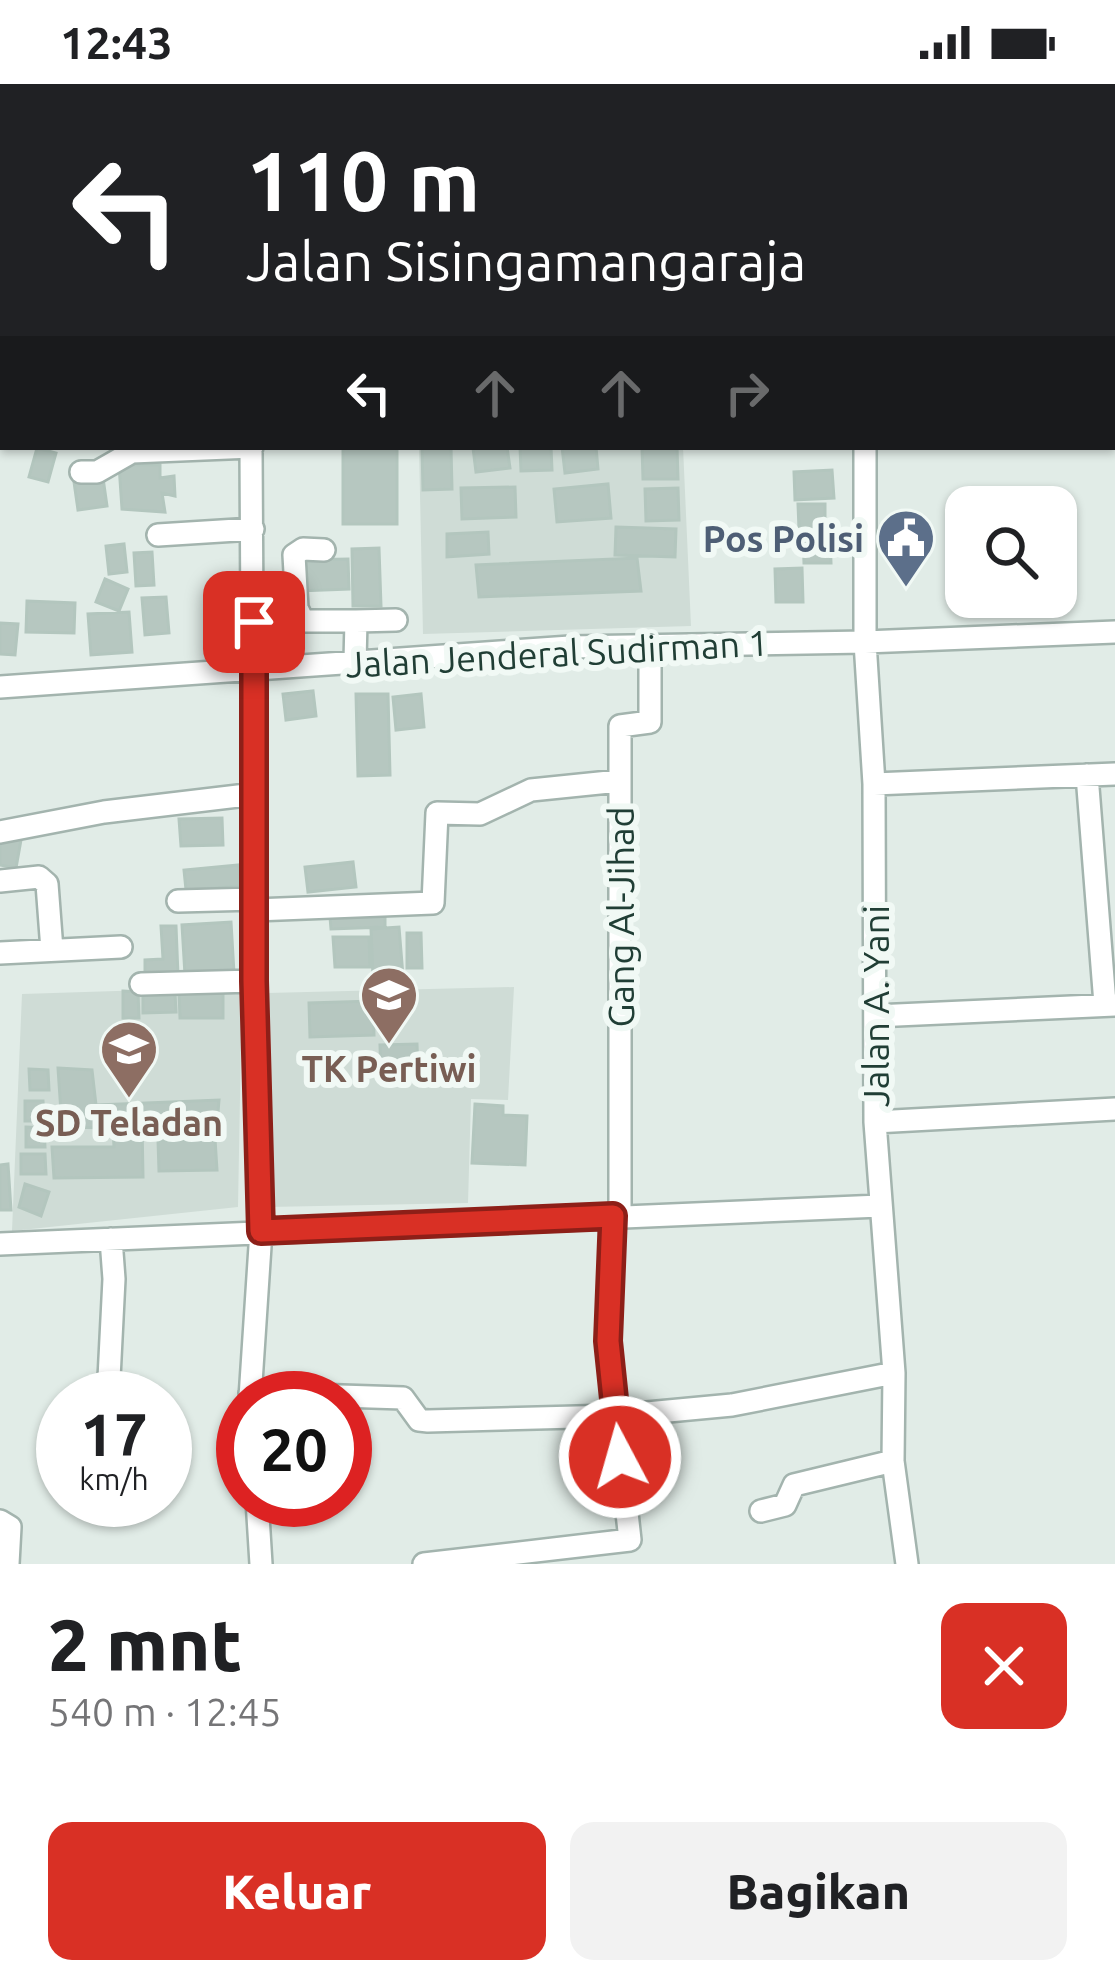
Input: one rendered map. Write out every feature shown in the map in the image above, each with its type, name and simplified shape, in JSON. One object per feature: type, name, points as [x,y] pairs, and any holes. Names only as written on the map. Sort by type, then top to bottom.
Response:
[{"type":"street","points":[[81,472],[97,472],[132,452],[180,450]]},
{"type":"street","points":[[251,450],[254,981],[261,1231],[252,1371]]},
{"type":"street","name":"Jalan A. Yani","points":[[866,450],[875,1122],[894,1373],[892,1461],[907,1564]]},
{"type":"street","points":[[158,535],[253,529]]},
{"type":"street","points":[[325,550],[303,549],[294,555],[297,608],[303,621],[395,620]]},
{"type":"street","points":[[355,662],[356,621]]},
{"type":"street","points":[[309,664],[314,622]]},
{"type":"street","name":"Jalan Jenderal Sudirman 1","points":[[0,687],[570,646],[1115,632]]},
{"type":"street","name":"Gang Al-Jihad","points":[[635,1564],[628,1540],[608,1341],[616,1215],[620,726],[650,722],[650,645]]},
{"type":"street","points":[[874,784],[1115,774]]},
{"type":"street","points":[[874,1016],[1110,1005],[1087,775]]},
{"type":"street","points":[[178,901],[433,903],[436,813],[480,814],[531,790],[620,781]]},
{"type":"street","points":[[0,832],[127,809],[255,794]]},
{"type":"street","points":[[0,881],[39,877],[47,884],[52,950]]},
{"type":"street","points":[[0,953],[121,947]]},
{"type":"street","points":[[140,984],[254,981]]},
{"type":"street","points":[[875,1122],[1115,1109]]},
{"type":"street","points":[[0,1244],[880,1206]]},
{"type":"street","points":[[109,1371],[111,1239]]},
{"type":"street","points":[[372,1398],[403,1399],[419,1420],[428,1421],[615,1416],[732,1405],[894,1373]]},
{"type":"street","points":[[760,1511],[785,1505],[794,1485],[892,1461]]},
{"type":"street","points":[[0,1521],[10,1527],[8,1564]]},
{"type":"street","points":[[259,1527],[261,1564]]},
{"type":"street","points":[[424,1564],[628,1540]]},
{"type":"shaded area","points":[[419,450],[683,450],[691,626],[423,634]]},
{"type":"shaded area","name":"SD Teladan","points":[[242,987],[238,1207],[12,1231],[22,994]]},
{"type":"shaded area","name":"TK Pertiwi","points":[[514,987],[508,1100],[471,1099],[468,1203],[269,1207],[267,993]]},
{"type":"building","points":[[36,450],[56,453],[48,482],[29,477]]},
{"type":"building","points":[[343,450],[397,450],[397,524],[343,524]]},
{"type":"building","points":[[422,450],[451,450],[452,489],[423,490]]},
{"type":"building","points":[[473,450],[507,450],[510,468],[476,472]]},
{"type":"building","points":[[520,450],[551,450],[552,470],[521,471]]},
{"type":"building","points":[[562,450],[596,450],[598,469],[565,473]]},
{"type":"building","points":[[642,450],[677,450],[678,479],[643,479]]},
{"type":"building","points":[[119,465],[160,465],[160,478],[174,476],[175,496],[162,493],[165,512],[122,509]]},
{"type":"building","points":[[832,470],[834,498],[795,500],[794,472]]},
{"type":"building","points":[[103,478],[107,506],[78,510],[74,482]]},
{"type":"building","points":[[608,484],[611,518],[557,522],[554,489]]},
{"type":"building","points":[[515,487],[516,517],[462,519],[461,488]]},
{"type":"building","points":[[678,488],[679,520],[646,521],[645,489]]},
{"type":"building","points":[[798,504],[825,504],[825,528],[799,529]]},
{"type":"building","points":[[616,527],[676,529],[675,557],[615,555]]},
{"type":"building","points":[[488,532],[489,554],[447,557],[447,534]]},
{"type":"building","points":[[830,534],[831,563],[804,563],[803,535]]},
{"type":"building","points":[[124,544],[127,572],[109,574],[106,546]]},
{"type":"building","points":[[379,548],[381,606],[353,606],[352,549]]},
{"type":"building","points":[[152,552],[154,585],[136,586],[134,553]]},
{"type":"building","points":[[637,558],[641,591],[479,597],[476,565]]},
{"type":"building","points":[[348,559],[349,589],[299,591],[298,560]]},
{"type":"building","points":[[802,568],[803,602],[776,602],[775,569]]},
{"type":"building","points":[[105,579],[128,589],[119,611],[96,602]]},
{"type":"building","points":[[166,597],[169,633],[145,635],[142,598]]},
{"type":"building","points":[[27,601],[75,603],[74,633],[26,632]]},
{"type":"building","points":[[129,612],[132,652],[91,655],[88,614]]},
{"type":"building","points":[[0,623],[18,624],[15,655],[0,654]]},
{"type":"building","points":[[313,691],[316,716],[286,720],[283,694]]},
{"type":"building","points":[[356,694],[388,694],[390,775],[358,776]]},
{"type":"building","points":[[421,694],[424,727],[396,730],[393,697]]},
{"type":"building","points":[[222,818],[223,845],[181,846],[179,819]]},
{"type":"building","points":[[0,836],[21,840],[16,868],[0,865]]},
{"type":"building","points":[[353,862],[356,887],[308,892],[305,867]]},
{"type":"building","points":[[239,865],[241,886],[186,890],[184,870]]},
{"type":"building","points":[[385,915],[385,927],[331,929],[330,917]]},
{"type":"building","points":[[231,922],[234,973],[185,975],[182,925]]},
{"type":"building","points":[[161,926],[176,926],[178,975],[145,976],[145,960],[163,959]]},
{"type":"building","points":[[399,927],[403,976],[373,976],[371,929]]},
{"type":"building","points":[[407,933],[421,933],[422,968],[407,968]]},
{"type":"building","points":[[333,937],[369,937],[370,967],[335,967]]},
{"type":"building","points":[[123,991],[138,992],[139,1018],[123,1018]]},
{"type":"building","points":[[179,991],[223,991],[223,1018],[180,1018]]},
{"type":"building","points":[[143,992],[175,993],[176,1012],[143,1013]]},
{"type":"building","points":[[373,1001],[374,1035],[310,1037],[309,1003]]},
{"type":"building","points":[[417,1044],[418,1075],[381,1076],[380,1045]]},
{"type":"building","points":[[58,1068],[92,1070],[96,1105],[219,1100],[217,1124],[142,1124],[143,1177],[54,1178],[52,1147],[114,1147],[113,1128],[62,1127]]},
{"type":"building","points":[[29,1069],[48,1070],[49,1090],[30,1090]]},
{"type":"building","points":[[25,1101],[43,1101],[44,1121],[25,1121]]},
{"type":"building","points":[[475,1104],[503,1106],[503,1115],[527,1116],[525,1165],[472,1163]]},
{"type":"building","points":[[26,1127],[44,1128],[45,1147],[26,1147]]},
{"type":"building","points":[[215,1139],[217,1170],[159,1171],[158,1140]]},
{"type":"building","points":[[21,1154],[45,1154],[46,1174],[21,1174]]},
{"type":"building","points":[[8,1164],[11,1210],[0,1210],[0,1165]]},
{"type":"building","points":[[25,1184],[49,1192],[41,1216],[19,1207]]},
{"type":"place","name":"Pos Polisi","points":[[906,589]]},
{"type":"place","name":"TK Pertiwi","points":[[389,1046]]},
{"type":"place","name":"SD Teladan","points":[[129,1100]]},
{"type":"route","points":[[254,622],[254,981],[261,1231],[613,1216],[608,1341],[620,1457]]}]
